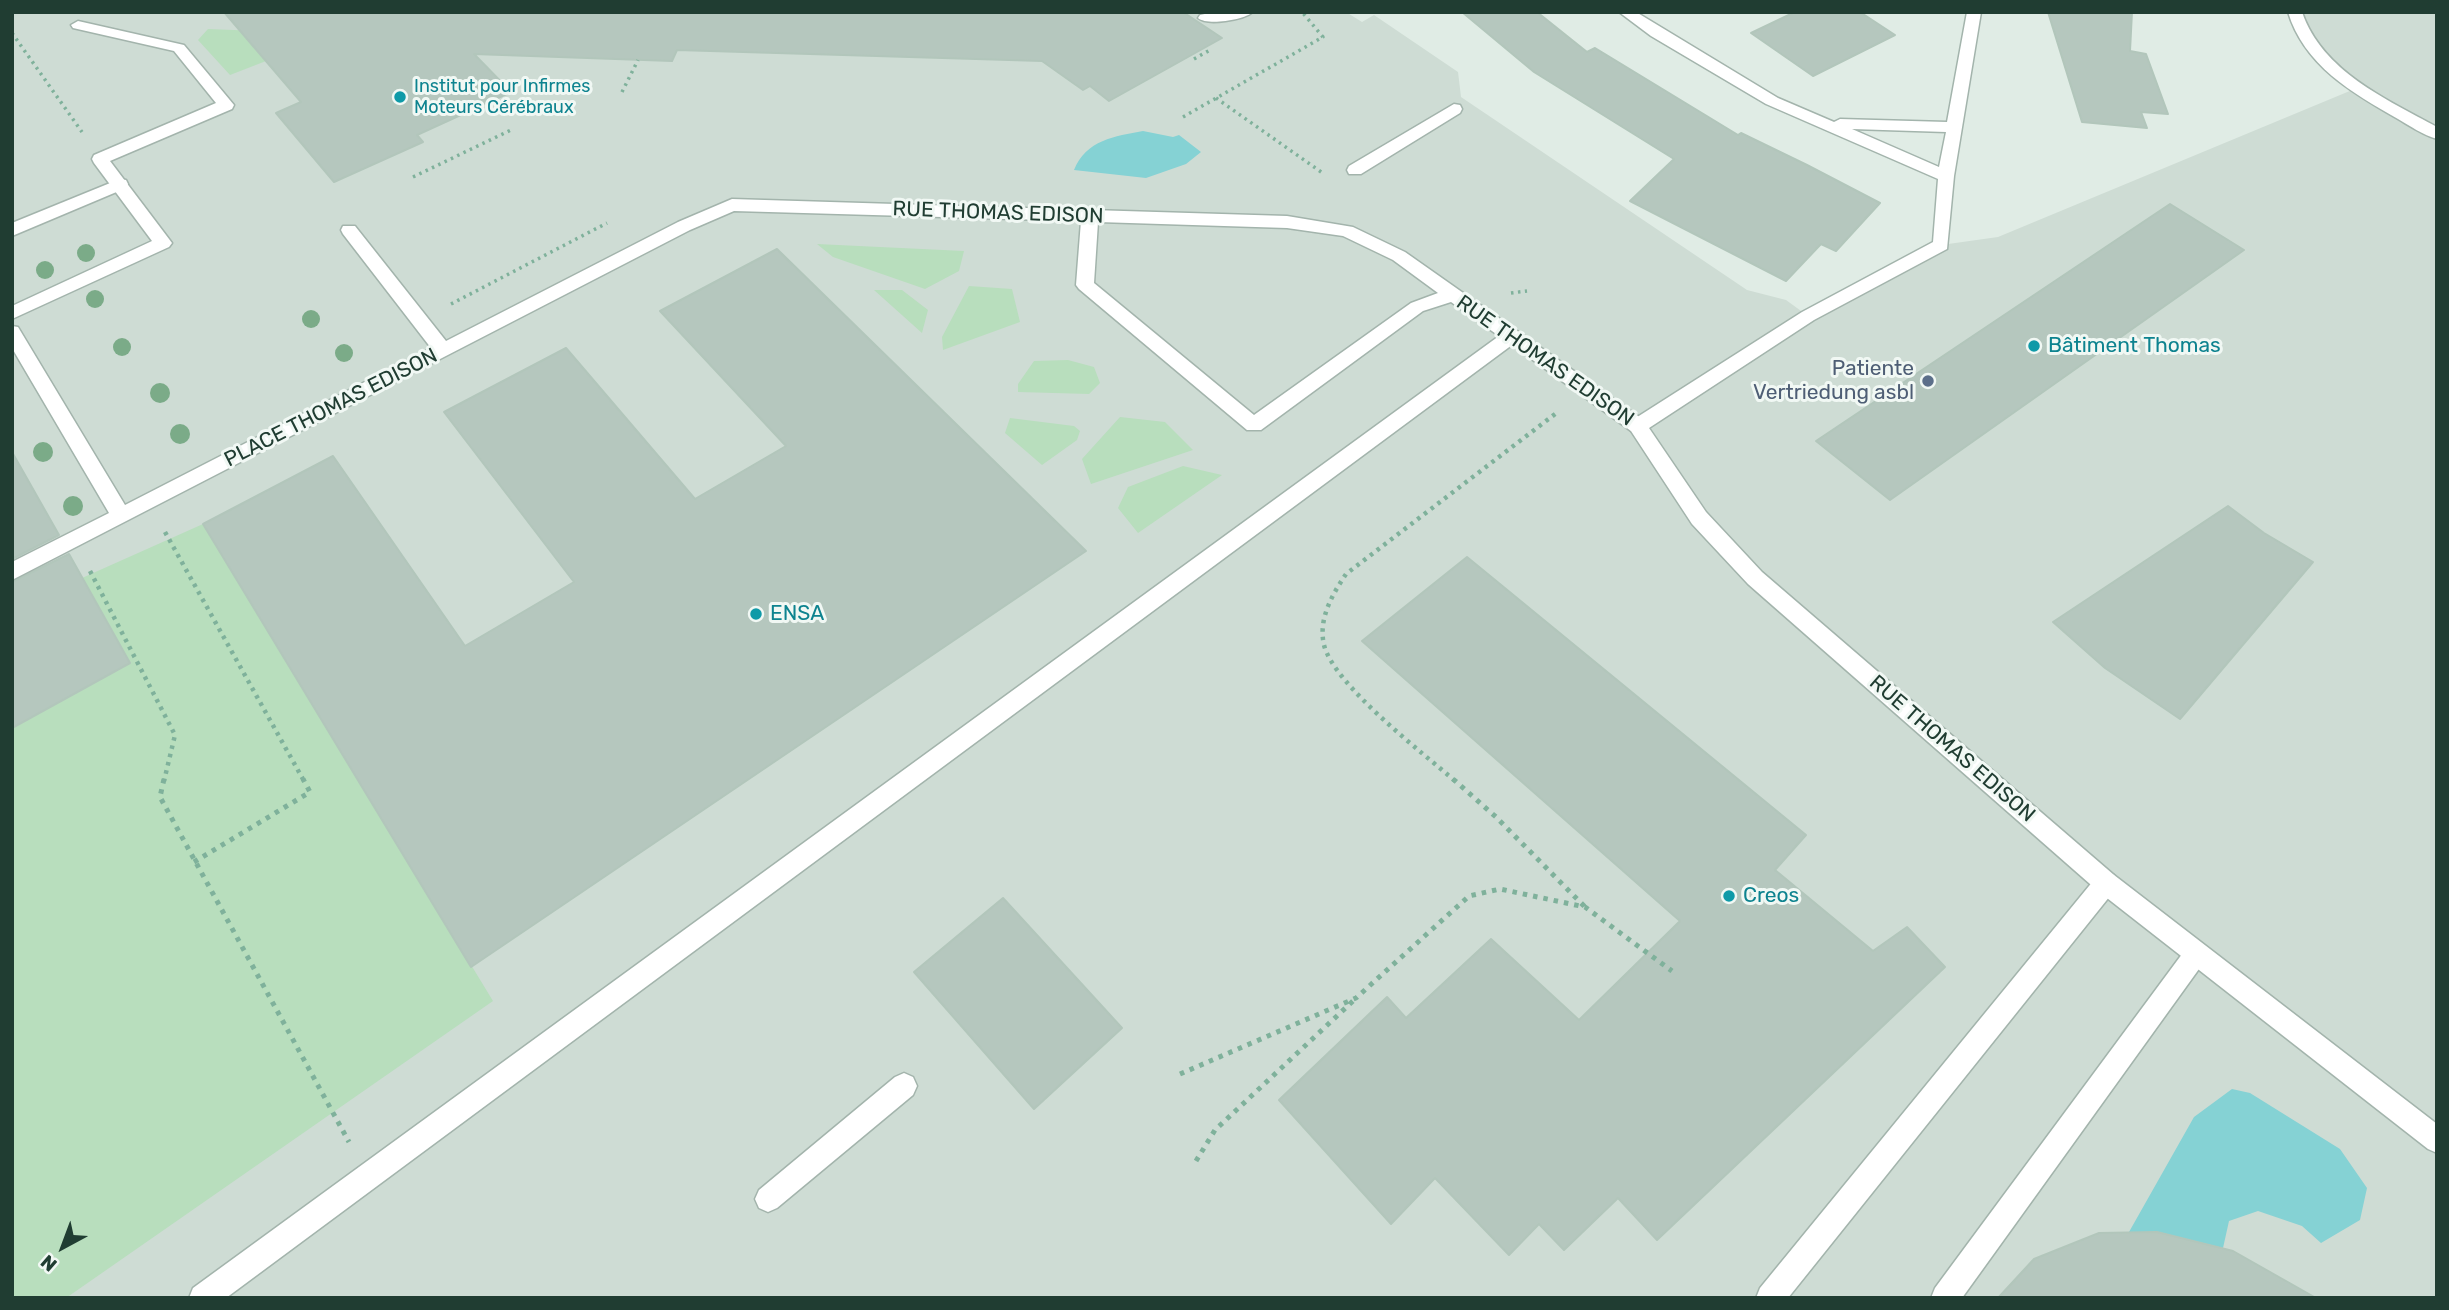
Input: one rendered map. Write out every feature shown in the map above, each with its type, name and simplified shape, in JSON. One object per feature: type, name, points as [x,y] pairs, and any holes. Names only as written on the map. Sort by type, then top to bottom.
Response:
[{"type":"street","points":[[1205,18],[1246,12]]},
{"type":"street","points":[[1626,12],[1743,85],[1946,177]]},
{"type":"street","points":[[1638,426],[1808,316],[1941,245],[1946,177],[1974,12]]},
{"type":"street","points":[[2295,12],[2314,52],[2357,87],[2437,134]]},
{"type":"street","points":[[12,313],[163,243],[100,159],[226,105],[178,48],[78,25]]},
{"type":"street","points":[[1355,170],[1454,108]]},
{"type":"street","points":[[1824,123],[1954,127]]},
{"type":"street","points":[[12,230],[120,184]]},
{"type":"street","name":"RUE THOMAS EDISON","points":[[732,205],[1287,222],[1347,231],[1399,256],[1638,426],[1699,518],[1755,578],[2106,883],[2437,1140]]},
{"type":"street","name":"PLACE THOMAS EDISON","points":[[12,572],[684,226],[732,205]]},
{"type":"street","points":[[1090,216],[1085,285],[1254,425],[1417,307],[1451,295]]},
{"type":"street","points":[[349,230],[443,350]]},
{"type":"street","points":[[12,332],[121,516]]},
{"type":"street","points":[[203,1298],[1510,337]]},
{"type":"street","points":[[1770,1298],[2106,883]]},
{"type":"street","points":[[1945,1298],[2196,954]]},
{"type":"street","points":[[768,1199],[904,1086]]},
{"type":"path","points":[[1184,117],[1323,37],[1302,12]]},
{"type":"path","points":[[12,33],[100,159]]},
{"type":"path","points":[[622,92],[638,60]]},
{"type":"path","points":[[413,177],[513,129]]},
{"type":"path","points":[[1587,389],[1346,574],[1331,596],[1323,620],[1325,650],[1346,682],[1484,807],[1585,907],[1672,971]]},
{"type":"path","points":[[161,524],[310,792],[194,862]]},
{"type":"path","points":[[74,541],[175,735],[160,797],[368,1177]]},
{"type":"path","points":[[1196,1161],[1215,1130],[1469,896],[1500,889],[1585,907]]},
{"type":"path","points":[[1180,1074],[1356,998]]},
{"type":"shaded area","points":[[12,12],[1346,12],[1362,22],[1374,15],[1458,72],[1461,97],[1747,290],[1786,300],[1808,316],[1941,245],[1998,237],[2357,88],[2314,52],[2295,12],[2437,12],[2437,1298],[12,1298]]},
{"type":"green space","points":[[208,29],[311,33],[302,47],[230,75],[198,40]]},
{"type":"green space","points":[[817,244],[964,251],[959,271],[925,289],[833,257]]},
{"type":"green space","points":[[969,286],[1012,289],[1020,322],[943,350],[942,337]]},
{"type":"green space","points":[[874,290],[902,290],[928,310],[922,333]]},
{"type":"green space","points":[[1068,360],[1094,367],[1100,383],[1089,394],[1018,392],[1018,384],[1034,361]]},
{"type":"green space","points":[[1120,417],[1165,422],[1193,450],[1091,484],[1082,459]]},
{"type":"green space","points":[[1010,418],[1074,426],[1080,431],[1077,440],[1042,465],[1005,433]]},
{"type":"green space","points":[[1183,466],[1222,475],[1138,533],[1118,508],[1128,487]]},
{"type":"green space","points":[[203,524],[493,1001],[66,1298],[12,1298],[12,728],[130,663],[82,578]]},
{"type":"water","points":[[1143,131],[1173,137],[1179,135],[1201,152],[1186,164],[1146,178],[1074,170],[1086,152],[1102,141]]},
{"type":"water","points":[[2232,1089],[2250,1093],[2340,1149],[2367,1188],[2360,1220],[2321,1243],[2302,1226],[2258,1211],[2229,1221],[2223,1248],[2157,1232],[2129,1232],[2194,1117]]},
{"type":"building","name":"Institut pour Infirmes Moteurs Cérébraux","points":[[224,12],[1183,12],[1222,38],[1109,101],[1090,86],[1083,90],[1042,61],[677,50],[672,61],[474,54],[511,92],[417,135],[423,142],[334,182],[276,113],[301,102]]},
{"type":"building","points":[[1462,12],[1537,12],[1587,52],[1595,48],[1738,135],[1741,133],[1880,203],[1836,251],[1821,244],[1786,281],[1630,201],[1674,159],[1534,72]]},
{"type":"building","points":[[1795,12],[1860,12],[1895,35],[1813,76],[1751,33]]},
{"type":"building","points":[[2048,12],[2132,12],[2130,51],[2146,54],[2168,114],[2141,112],[2147,128],[2082,122]]},
{"type":"building","name":"Bâtiment Thomas","points":[[2170,204],[2244,250],[1890,500],[1816,441]]},
{"type":"building","name":"ENSA","points":[[777,249],[1086,551],[471,967],[203,524],[333,456],[465,646],[574,582],[444,412],[566,348],[695,499],[786,446],[660,311]]},
{"type":"building","points":[[12,452],[59,535],[12,559]]},
{"type":"building","points":[[2228,506],[2264,533],[2313,562],[2180,719],[2105,668],[2053,622]]},
{"type":"building","points":[[69,554],[130,663],[12,728],[12,582]]},
{"type":"building","name":"Creos","points":[[1467,557],[1806,835],[1775,870],[1873,951],[1907,927],[1945,967],[1657,1240],[1618,1198],[1564,1250],[1539,1224],[1509,1255],[1435,1178],[1391,1224],[1279,1100],[1387,997],[1406,1018],[1491,939],[1579,1020],[1680,921],[1362,641]]},
{"type":"building","points":[[1003,898],[1122,1028],[1034,1109],[914,972]]},
{"type":"building","points":[[2157,1232],[2233,1251],[2316,1298],[1998,1298],[2034,1259],[2099,1233]]},
{"type":"place","name":"Institut pour Infirmes Moteurs Cérébraux","points":[[400,97]]},
{"type":"place","name":"Bâtiment Thomas","points":[[2034,346]]},
{"type":"place","name":"Patiente Vertriedung asbl","points":[[1928,381]]},
{"type":"place","name":"ENSA","points":[[756,614]]},
{"type":"place","name":"Creos","points":[[1729,896]]}]
